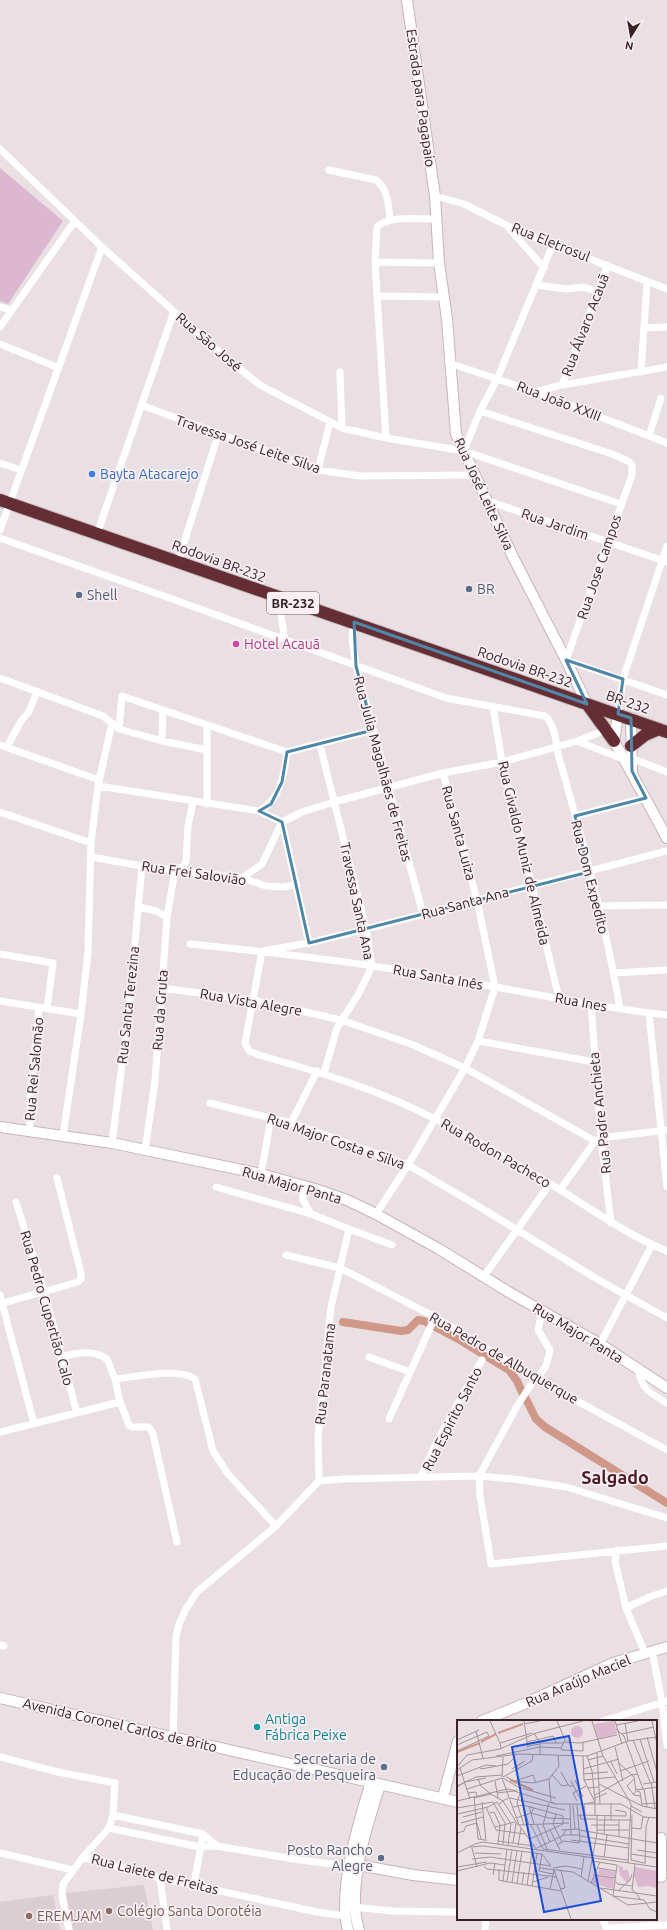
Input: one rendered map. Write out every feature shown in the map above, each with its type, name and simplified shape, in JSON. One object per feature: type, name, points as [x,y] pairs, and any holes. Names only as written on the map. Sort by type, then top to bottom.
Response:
[{"type":"highway","name":"Rodovia BR-232","points":[[5,502],[354,622],[396,639],[587,704]]},
{"type":"highway","name":"BR-232","points":[[587,704],[663,730]]},
{"type":"highway","points":[[587,704],[614,740]]},
{"type":"highway","points":[[628,755],[645,735],[663,730]]},
{"type":"street","name":"Estrada para Pagapaio","points":[[407,0],[435,196]]},
{"type":"street","name":"Rua São José","points":[[1,151],[74,222],[226,358],[260,385],[342,428],[386,438],[464,451],[621,504]]},
{"type":"street","points":[[329,170],[376,180],[382,184],[386,192],[390,220]]},
{"type":"street","name":"Rua José Leite Silva","points":[[435,196],[435,219],[444,297],[456,434],[523,577],[587,704]]},
{"type":"street","name":"Rua Eletrosul","points":[[435,196],[464,204],[507,225],[667,289]]},
{"type":"street","points":[[386,438],[375,262],[377,227],[381,223],[390,220],[435,219]]},
{"type":"street","points":[[0,327],[74,222]]},
{"type":"street","points":[[507,225],[544,268]]},
{"type":"street","points":[[464,451],[480,410],[498,379],[553,244]]},
{"type":"street","points":[[0,530],[5,502],[21,470],[102,247]]},
{"type":"street","points":[[375,262],[439,263]]},
{"type":"street","name":"Rua Álvaro Acauã","points":[[562,385],[608,265]]},
{"type":"street","points":[[641,372],[647,282]]},
{"type":"street","points":[[536,285],[566,289],[583,287],[598,292]]},
{"type":"street","points":[[377,296],[444,297]]},
{"type":"street","points":[[0,306],[11,310]]},
{"type":"street","points":[[97,534],[174,311]]},
{"type":"street","points":[[644,328],[667,327]]},
{"type":"street","points":[[0,344],[59,368]]},
{"type":"street","name":"Rua João XXIII","points":[[449,363],[536,392],[667,442]]},
{"type":"street","points":[[536,392],[562,385],[667,367]]},
{"type":"street","points":[[340,372],[342,428]]},
{"type":"street","points":[[649,436],[661,398]]},
{"type":"street","name":"Travessa José Leite Silva","points":[[141,406],[318,470],[360,476],[476,475]]},
{"type":"street","name":"Rua Jose Campos","points":[[480,410],[621,458],[628,461],[634,469],[566,660]]},
{"type":"street","points":[[318,470],[330,422]]},
{"type":"street","points":[[178,562],[218,434]]},
{"type":"street","points":[[0,464],[21,470]]},
{"type":"street","name":"Rua Jardim","points":[[488,501],[664,561]]},
{"type":"street","points":[[0,538],[446,698],[493,707]]},
{"type":"street","points":[[628,755],[614,740],[623,679],[664,561],[667,546]]},
{"type":"street","points":[[278,597],[285,640]]},
{"type":"street","name":"Rua Julia Magalhães de Freitas","points":[[354,622],[352,638],[356,666],[423,914]]},
{"type":"street","points":[[566,660],[667,695]]},
{"type":"street","points":[[0,678],[90,711],[112,723],[119,729],[162,741],[207,750]]},
{"type":"street","points":[[37,692],[29,712],[4,746],[98,783],[193,802],[259,811],[282,822]]},
{"type":"street","points":[[119,729],[122,696],[287,752],[320,745],[373,730]]},
{"type":"street","name":"Rua Dom Expedito","points":[[493,707],[528,711],[546,716],[550,720],[614,973],[620,1009]]},
{"type":"street","name":"Rua Givaldo Muniz de Almeida","points":[[493,707],[502,762],[559,998]]},
{"type":"street","points":[[162,741],[163,710]]},
{"type":"street","points":[[631,718],[628,755],[632,771],[667,838]]},
{"type":"street","points":[[63,1136],[81,1014],[88,952],[91,842],[98,783],[112,723]]},
{"type":"street","points":[[207,804],[208,725]]},
{"type":"street","points":[[242,878],[262,864],[282,822],[302,812],[443,773],[502,762],[577,741],[606,730]]},
{"type":"street","points":[[577,741],[628,755],[667,772]]},
{"type":"street","name":"Travessa Santa Ana","points":[[291,1123],[320,1072],[341,1020],[359,994],[372,966],[366,929],[320,745]]},
{"type":"street","points":[[259,811],[270,804],[276,796],[282,782],[287,752]]},
{"type":"street","name":"Rua Santa Luiza","points":[[443,773],[477,900],[495,987]]},
{"type":"street","points":[[575,816],[646,798]]},
{"type":"street","points":[[175,870],[184,866],[186,861],[188,826],[193,802]]},
{"type":"street","points":[[0,812],[91,842]]},
{"type":"street","points":[[282,822],[309,943]]},
{"type":"street","name":"Rua Santa Ana","points":[[262,951],[309,943],[366,929],[667,851]]},
{"type":"street","name":"Rua Frei Salovião","points":[[91,857],[142,866],[242,878],[266,886],[283,887],[296,885]]},
{"type":"street","name":"Rua Santa Terezina","points":[[112,1143],[128,1018],[142,866]]},
{"type":"street","name":"Rua da Gruta","points":[[145,1150],[155,1081],[161,988],[168,917],[175,870]]},
{"type":"street","points":[[597,906],[667,905]]},
{"type":"street","points":[[139,906],[156,911],[168,917]]},
{"type":"street","name":"Rua Santa Inês","points":[[190,944],[262,951],[372,966],[495,987]]},
{"type":"street","points":[[262,951],[245,1043],[249,1051],[259,1055],[320,1072]]},
{"type":"street","name":"Rua Rei Salomão","points":[[0,954],[53,963],[43,1008],[30,1098],[30,1131]]},
{"type":"street","points":[[614,973],[667,970]]},
{"type":"street","points":[[376,1214],[408,1165],[465,1068],[478,1041],[495,987]]},
{"type":"street","name":"Rua Ines","points":[[495,987],[620,1009],[667,1015]]},
{"type":"street","name":"Rua Vista Alegre","points":[[161,988],[253,1000],[341,1020],[411,1044],[465,1068],[598,1140]]},
{"type":"street","points":[[0,1001],[81,1014]]},
{"type":"street","name":"Rua Padre Anchieta","points":[[590,1004],[598,1140],[611,1223]]},
{"type":"street","points":[[649,1013],[664,1131],[667,1187]]},
{"type":"street","points":[[478,1041],[594,1062]]},
{"type":"street","name":"Rua Rodon Pacheco","points":[[320,1072],[361,1087],[435,1119],[560,1190],[611,1223],[652,1245],[667,1251]]},
{"type":"street","name":"Rua Major Costa e Silva","points":[[210,1103],[291,1123],[408,1165],[667,1318]]},
{"type":"street","points":[[261,1174],[271,1118]]},
{"type":"street","name":"Rua Major Panta","points":[[0,1127],[112,1143],[261,1174],[315,1189],[347,1200],[376,1214],[439,1249],[542,1312],[600,1344],[667,1388]]},
{"type":"street","points":[[560,1190],[598,1140],[664,1131]]},
{"type":"street","points":[[1,1304],[78,1282],[81,1278],[57,1178]]},
{"type":"street","points":[[484,1276],[549,1185]]},
{"type":"street","points":[[301,1186],[303,1200],[310,1214]]},
{"type":"street","points":[[216,1187],[310,1214],[392,1245]]},
{"type":"street","name":"Rua Pedro Cupertião Calo","points":[[16,1202],[44,1291],[77,1413]]},
{"type":"street","name":"Rua Paranatama","points":[[319,1481],[318,1436],[331,1307],[349,1229]]},
{"type":"street","points":[[600,1344],[652,1245]]},
{"type":"street","name":"Rua Pedro de Albuquerque","points":[[286,1255],[340,1268],[432,1323],[667,1450]]},
{"type":"street","points":[[0,1295],[1,1304],[34,1424]]},
{"type":"street","points":[[542,1312],[538,1330],[550,1350],[546,1366],[516,1408],[479,1476],[480,1495],[491,1564],[667,1546]]},
{"type":"street","points":[[389,1419],[432,1323]]},
{"type":"street","points":[[61,1357],[97,1353],[107,1359],[115,1379],[120,1402],[129,1425],[132,1427],[149,1427],[153,1434],[176,1542]]},
{"type":"street","points":[[369,1357],[410,1372]]},
{"type":"street","name":"Rua Espirito Santo","points":[[422,1477],[436,1443],[482,1360]]},
{"type":"street","name":"Rua Major Panta","points":[[638,1369],[642,1386],[648,1392],[667,1403]]},
{"type":"street","points":[[115,1379],[174,1373],[186,1374],[195,1379],[213,1451],[228,1474],[276,1526]]},
{"type":"street","points":[[0,1432],[120,1402]]},
{"type":"street","points":[[173,1738],[176,1636],[179,1624],[186,1609],[197,1592],[276,1526],[319,1481],[343,1479],[479,1476],[514,1479],[566,1487],[667,1518]]},
{"type":"street","points":[[617,1550],[615,1561],[626,1608],[648,1652],[664,1702],[667,1745]]},
{"type":"street","points":[[626,1608],[649,1597],[667,1591]]},
{"type":"street","name":"Rua Araújo Maciel","points":[[484,1720],[524,1704],[613,1663],[667,1647]]},
{"type":"street","name":"Avenida Coronel Carlos de Brito","points":[[0,1698],[375,1784],[443,1797],[457,1802]]},
{"type":"street","points":[[606,1720],[664,1702]]},
{"type":"street","points":[[443,1797],[457,1745]]},
{"type":"street","points":[[0,1756],[58,1772],[115,1783],[112,1815],[109,1828],[82,1857],[64,1884],[62,1896],[69,1930]]},
{"type":"street","points":[[348,1930],[348,1910],[356,1831],[375,1784]]},
{"type":"street","points":[[112,1815],[203,1834],[217,1846]]},
{"type":"street","points":[[109,1828],[200,1846],[217,1846],[300,1860],[353,1865],[413,1875],[457,1880]]},
{"type":"street","points":[[194,1884],[203,1834]]},
{"type":"street","points":[[661,1838],[661,1877]]},
{"type":"street","points":[[0,1853],[73,1870]]},
{"type":"street","name":"Rua Laiete de Freitas","points":[[82,1857],[160,1878],[194,1884],[310,1910],[457,1912]]},
{"type":"street","points":[[160,1878],[166,1930]]},
{"type":"street","points":[[348,1910],[359,1930]]},
{"type":"street","points":[[485,1930],[486,1920]]},
{"type":"street","points":[[607,1929],[667,1925]]},
{"type":"highlighted area","points":[[354,622],[587,704],[566,660],[623,679],[618,714],[631,718],[632,771],[646,798],[575,816],[589,872],[309,943],[282,822],[259,811],[271,804],[282,782],[287,752],[373,730],[356,666]]},
{"type":"shaded area","points":[[0,168],[63,221],[8,304],[0,301]]},
{"type":"shaded area","name":"Colégio Santa Dorotéia","points":[[144,1885],[153,1930],[73,1930],[66,1893]]},
{"type":"shaded area","name":"EREMJAM","points":[[53,1895],[60,1930],[0,1930],[0,1902]]},
{"type":"waterway","points":[[343,1322],[401,1331],[408,1330],[418,1320],[424,1321],[460,1340],[509,1370],[517,1381],[522,1392]]},
{"type":"waterway","points":[[525,1397],[536,1419],[545,1427],[667,1503]]},
{"type":"place","name":"Bayta Atacarejo","points":[[92,474]]},
{"type":"place","name":"BR","points":[[469,589]]},
{"type":"place","name":"Shell","points":[[79,595]]},
{"type":"place","name":"Hotel Acauã","points":[[236,644]]},
{"type":"place","name":"Antiga Fábrica Peixe","points":[[257,1727]]},
{"type":"place","name":"Secretaria de Educação de Pesqueira","points":[[384,1767]]},
{"type":"place","name":"Posto Rancho Alegre","points":[[381,1858]]},
{"type":"place","name":"Colégio Santa Dorotéia","points":[[109,1911]]},
{"type":"place","name":"EREMJAM","points":[[29,1916]]},
{"type":"district","name":"Salgado","points":[[615,1477]]}]
